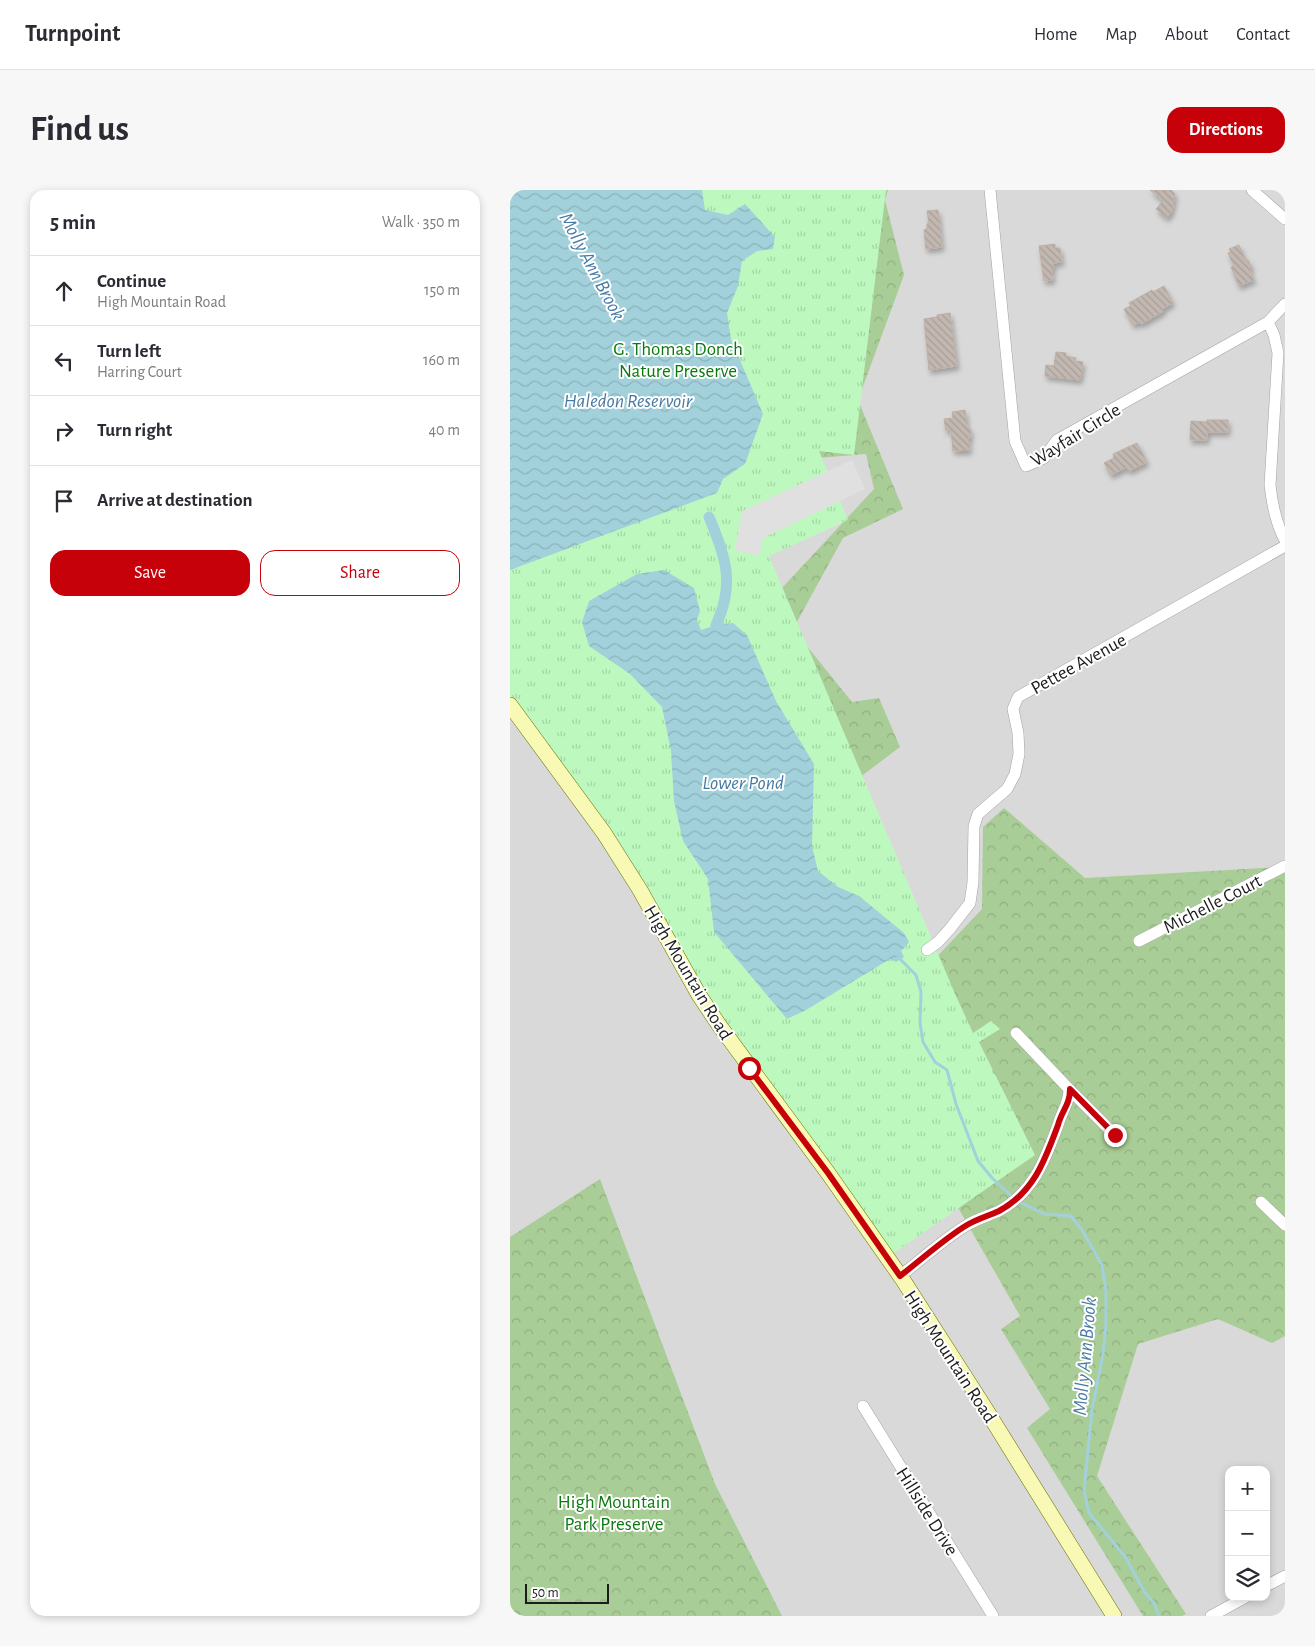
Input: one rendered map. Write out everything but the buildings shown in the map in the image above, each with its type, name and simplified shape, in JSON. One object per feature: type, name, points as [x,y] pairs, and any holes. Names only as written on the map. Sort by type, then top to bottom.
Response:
[{"type":"main road","name":"High Mountain Road","points":[[510,705],[604,833],[640,890],[699,995],[719,1025],[828,1173],[900,1276],[985,1408],[1114,1616]]},
{"type":"street","name":"Wayfair Circle","points":[[990,190],[1015,441],[1026,466],[1044,458],[1057,440],[1268,322],[1285,304]]},
{"type":"street","points":[[1252,190],[1285,220]]},
{"type":"street","points":[[1268,322],[1274,335],[1278,353],[1270,485],[1280,531],[1285,540]]},
{"type":"street","name":"Pettee Avenue","points":[[927,950],[949,930],[970,903],[973,882],[974,826],[978,814],[1008,790],[1015,774],[1019,754],[1019,740],[1013,709],[1018,697],[1285,546]]},
{"type":"street","name":"Michelle Court","points":[[1139,941],[1285,866]]},
{"type":"street","points":[[1016,1033],[1115,1135]]},
{"type":"street","points":[[900,1276],[967,1225],[1000,1210],[1016,1199],[1032,1183],[1044,1163],[1060,1118],[1070,1100],[1070,1089]]},
{"type":"street","points":[[1261,1202],[1285,1225]]},
{"type":"street","name":"Hillside Drive","points":[[864,1406],[993,1616]]},
{"type":"street","points":[[1270,1584],[1285,1576]]},
{"type":"street","points":[[1211,1616],[1239,1601]]},
{"type":"shaded area","points":[[510,190],[1285,190],[1285,1616],[747,1616],[510,1368]]},
{"type":"shaded area","points":[[852,460],[865,489],[763,538],[759,556],[735,550],[742,511]]},
{"type":"green space","name":"G. Thomas Donch Nature Preserve","points":[[510,190],[886,190],[854,455],[819,451],[848,520],[769,556],[973,1033],[991,1021],[1000,1029],[979,1042],[1035,1155],[887,1258],[678,957],[510,705]]},
{"type":"green space","points":[[702,190],[888,190],[885,200],[904,275],[858,400],[903,509],[843,538],[793,629],[852,702],[879,698],[900,747],[843,790],[930,964],[982,909],[983,827],[1004,808],[1085,878],[1283,867],[1285,870],[1285,1336],[1272,1343],[1218,1319],[1138,1344],[1097,1476],[1186,1614],[1182,1616],[1143,1616],[1027,1428],[1050,1409],[1001,1329],[1020,1316],[936,1169],[782,588],[874,489],[866,454],[745,464]]},
{"type":"green space","name":"High Mountain Park Preserve","points":[[600,1179],[715,1484],[782,1616],[510,1616],[510,1237]]},
{"type":"water","name":"Haledon Reservoir","points":[[510,190],[702,190],[705,210],[728,215],[745,204],[775,237],[773,249],[757,251],[742,261],[738,286],[727,313],[731,339],[763,414],[745,464],[723,479],[717,493],[510,570]]},
{"type":"water","name":"Lower Pond","points":[[664,570],[694,588],[700,611],[697,620],[701,630],[716,625],[733,623],[747,635],[776,701],[814,764],[812,846],[818,871],[838,887],[859,896],[904,933],[909,942],[901,951],[904,957],[896,962],[890,959],[806,1010],[787,1019],[714,932],[708,879],[683,841],[674,801],[671,751],[662,707],[630,674],[589,646],[582,622],[589,601],[637,574]]},
{"type":"waterway","points":[[709,517],[724,558],[727,583],[722,610],[716,625]]},
{"type":"waterway","name":"Molly Ann Brook","points":[[898,957],[916,975],[921,992],[920,1023],[923,1042],[935,1062],[947,1070],[956,1104],[978,1161],[993,1179],[1013,1197]]},
{"type":"waterway","name":"Molly Ann Brook","points":[[1018,1201],[1044,1214],[1071,1216],[1082,1230],[1102,1265],[1106,1291],[1106,1324],[1103,1354],[1092,1410],[1084,1491],[1089,1513],[1126,1558],[1145,1593],[1154,1603],[1159,1616]]},
{"type":"route","points":[[749,1068],[828,1173],[900,1276],[967,1225],[1000,1210],[1012,1202],[1032,1183],[1044,1163],[1060,1118],[1070,1100],[1070,1089],[1115,1135]]}]
